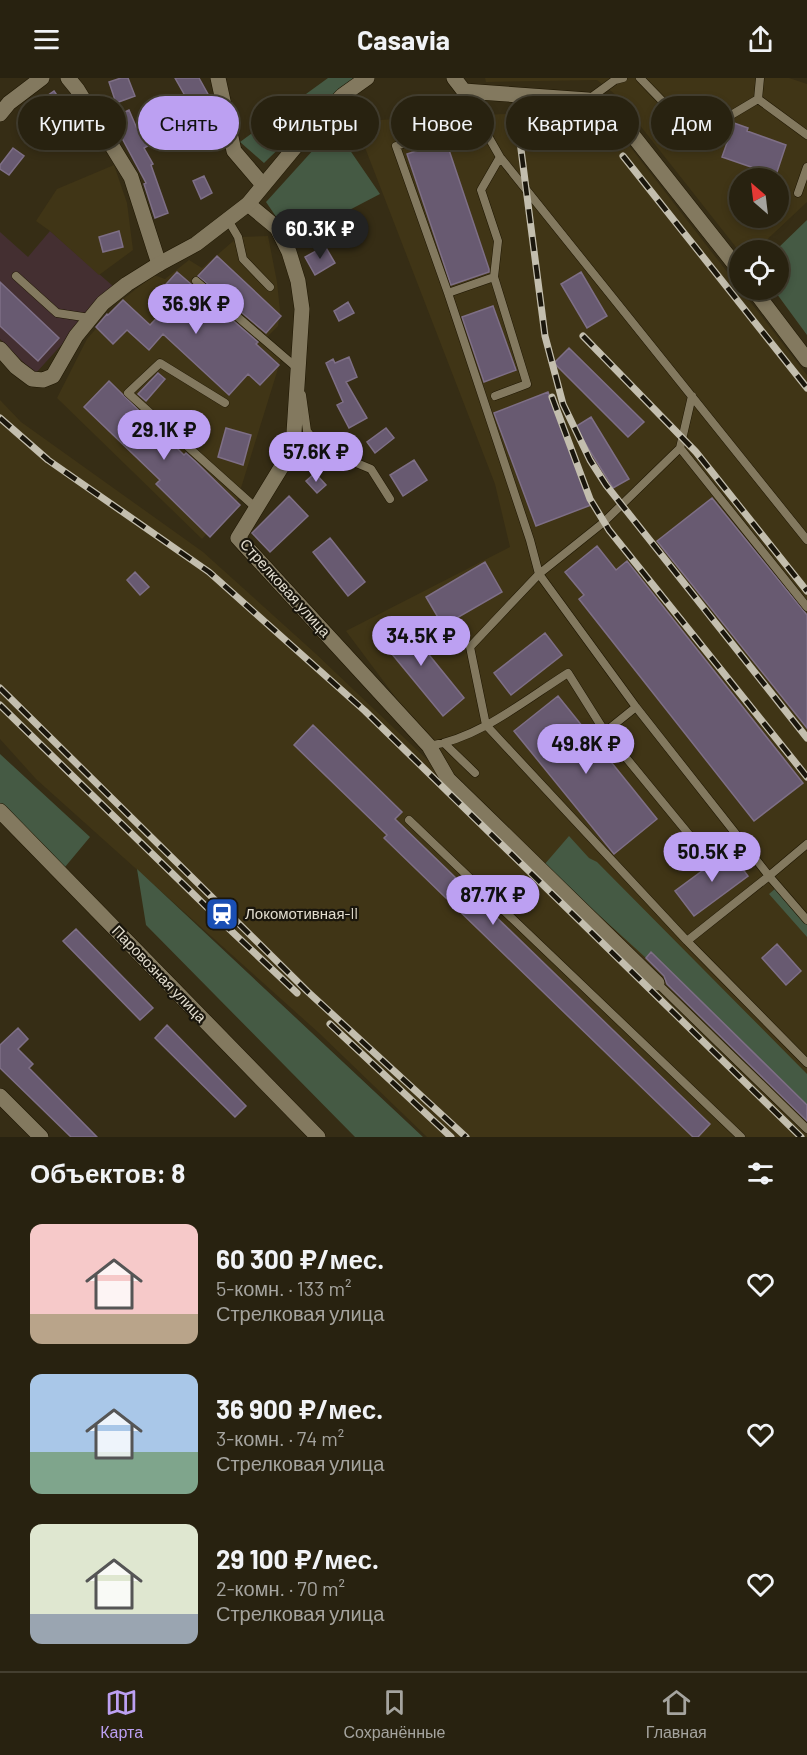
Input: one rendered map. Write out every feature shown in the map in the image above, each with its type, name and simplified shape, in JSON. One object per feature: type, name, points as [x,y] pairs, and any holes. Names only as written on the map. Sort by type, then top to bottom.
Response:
[{"type":"street","points":[[0,114],[9,103],[42,78]]},
{"type":"street","points":[[68,78],[132,177],[159,264]]},
{"type":"street","points":[[218,78],[234,151],[263,185]]},
{"type":"street","points":[[0,349],[16,367],[32,379],[43,380],[53,376],[76,336],[103,303],[127,284],[196,244],[248,204],[311,128],[343,95],[367,78]]},
{"type":"street","points":[[454,78],[464,96]]},
{"type":"street","points":[[639,143],[729,257]]},
{"type":"street","name":"Стрелковая улица","points":[[248,204],[278,228],[289,252],[298,281],[302,309],[293,448],[238,538],[436,745],[448,778],[657,983]]},
{"type":"street","points":[[762,300],[807,360]]},
{"type":"street","name":"Паровозная улица","points":[[0,811],[318,1137]]},
{"type":"street","points":[[0,1096],[41,1137]]},
{"type":"lane","points":[[593,96],[615,80],[623,78]]},
{"type":"lane","points":[[640,78],[696,136],[758,99]]},
{"type":"lane","points":[[758,99],[760,78]]},
{"type":"lane","points":[[758,99],[807,135]]},
{"type":"lane","points":[[494,146],[500,157],[807,540]]},
{"type":"lane","points":[[397,150],[448,293],[530,540],[539,574],[636,707],[769,876],[807,920]]},
{"type":"lane","points":[[495,396],[527,384],[494,278],[498,241],[481,190],[500,157]]},
{"type":"lane","points":[[798,193],[807,167]]},
{"type":"lane","points":[[228,220],[238,237],[243,259],[270,287]]},
{"type":"lane","points":[[16,276],[57,313],[90,318]]},
{"type":"lane","points":[[448,293],[494,278]]},
{"type":"lane","points":[[196,281],[298,374],[307,431],[320,448],[371,469],[390,499]]},
{"type":"lane","points":[[225,403],[160,363],[128,393],[256,508]]},
{"type":"lane","points":[[692,396],[680,448],[604,522],[539,574],[470,647],[486,725],[687,941],[807,1063]]},
{"type":"lane","points":[[680,448],[807,607]]},
{"type":"lane","points":[[436,745],[486,725],[568,673],[605,732],[705,854]]},
{"type":"lane","points":[[605,732],[636,707]]},
{"type":"lane","points":[[436,745],[475,773]]},
{"type":"lane","points":[[409,820],[741,1137]]},
{"type":"lane","points":[[687,941],[807,844]]},
{"type":"lane","points":[[657,983],[807,1129]]},
{"type":"shaded area","points":[[485,78],[789,78],[807,84],[807,202],[789,219],[789,168],[729,168],[729,228],[779,228],[767,240],[730,240],[659,150],[733,150],[733,96],[651,96],[651,139],[639,124],[639,96],[617,96],[597,80],[486,82]]},
{"type":"shaded area","points":[[506,114],[506,150],[633,150],[729,274],[729,300],[749,300],[807,375],[807,1137],[427,1137],[319,1033],[36,779],[0,739],[0,400],[21,422],[203,552],[316,654],[479,809],[346,631],[510,547],[495,484],[366,150],[379,150],[379,120],[391,119],[391,150],[494,150],[494,115]]},
{"type":"shaded area","points":[[114,165],[127,203],[133,250],[99,275],[36,221],[57,189]]},
{"type":"shaded area","points":[[50,231],[114,287],[35,374],[0,339],[0,232],[28,257]]},
{"type":"shaded area","points":[[268,236],[280,311],[278,326],[263,341],[281,359],[236,504],[202,539],[57,398],[87,339],[118,303],[154,275],[165,279],[189,260],[202,268],[238,237]]},
{"type":"green space","points":[[328,78],[358,78],[334,96],[303,96]]},
{"type":"green space","points":[[251,134],[251,150],[277,150],[264,163],[240,142]]},
{"type":"green space","points":[[313,150],[350,150],[380,194],[292,240],[266,202]]},
{"type":"green space","points":[[807,220],[807,335],[781,300],[789,300],[789,240],[786,240]]},
{"type":"green space","points":[[0,754],[90,837],[65,867],[7,811],[0,808]]},
{"type":"green space","points":[[569,836],[807,1074],[807,1105],[652,953],[646,958],[544,865]]},
{"type":"green space","points":[[137,869],[423,1137],[355,1137],[146,925]]},
{"type":"green space","points":[[776,888],[807,925],[807,937],[769,894]]},
{"type":"building","points":[[128,78],[135,96],[126,99],[126,96],[114,96],[109,82]]},
{"type":"building","points":[[175,78],[199,78],[209,96],[181,96],[184,94]]},
{"type":"building","points":[[54,91],[58,96],[47,96]]},
{"type":"building","points":[[129,110],[138,131],[138,150],[145,150],[153,164],[151,165],[168,213],[155,218],[144,184],[146,183],[126,146],[126,111]]},
{"type":"building","points":[[734,123],[748,128],[747,131],[786,145],[778,168],[754,168],[722,157],[724,150],[733,150]]},
{"type":"building","points":[[13,148],[24,156],[9,175],[0,169],[0,165]]},
{"type":"building","points":[[419,150],[449,150],[489,272],[451,285],[407,154]]},
{"type":"building","points":[[204,176],[212,193],[201,199],[193,181]]},
{"type":"building","points":[[119,231],[123,247],[103,252],[99,237]]},
{"type":"building","points":[[325,246],[335,263],[315,275],[305,257]]},
{"type":"building","points":[[217,256],[281,316],[266,333],[198,276]]},
{"type":"building","points":[[177,272],[258,342],[256,344],[279,365],[260,385],[248,374],[229,395],[163,334],[149,350],[127,330],[113,344],[96,327],[123,300],[150,325],[171,303],[159,292]]},
{"type":"building","points":[[581,272],[607,316],[587,328],[561,284]]},
{"type":"building","points":[[0,282],[59,338],[38,361],[0,326]]},
{"type":"building","points":[[348,302],[354,313],[339,321],[334,311]]},
{"type":"building","points":[[493,306],[516,370],[484,382],[462,317]]},
{"type":"building","points":[[569,348],[644,422],[628,437],[554,363]]},
{"type":"building","points":[[349,357],[357,377],[346,382],[367,418],[349,428],[337,405],[343,402],[326,363],[333,359],[335,363]]},
{"type":"building","points":[[158,373],[165,379],[146,401],[138,394]]},
{"type":"building","points":[[109,381],[184,455],[186,453],[195,461],[240,505],[210,537],[156,484],[160,480],[84,407]]},
{"type":"building","points":[[548,392],[591,505],[536,526],[494,413]]},
{"type":"building","points":[[591,417],[629,479],[613,488],[575,427]]},
{"type":"building","points":[[226,428],[251,435],[243,465],[218,457]]},
{"type":"building","points":[[386,428],[394,438],[375,453],[367,442]]},
{"type":"building","points":[[414,460],[427,480],[403,496],[390,475]]},
{"type":"building","points":[[315,473],[326,485],[317,493],[306,481]]},
{"type":"building","points":[[289,496],[308,516],[270,552],[252,533]]},
{"type":"building","points":[[712,498],[807,615],[807,728],[657,541]]},
{"type":"building","points":[[330,538],[365,582],[348,596],[313,552]]},
{"type":"building","points":[[597,546],[616,570],[627,561],[803,783],[754,821],[579,599],[584,595],[565,572]]},
{"type":"building","points":[[485,562],[502,592],[443,626],[426,597]]},
{"type":"building","points":[[135,572],[149,587],[140,595],[127,580]]},
{"type":"building","points":[[400,619],[464,698],[443,716],[378,637]]},
{"type":"building","points":[[545,633],[562,655],[511,695],[494,673]]},
{"type":"building","points":[[558,696],[657,819],[614,854],[514,731]]},
{"type":"building","points":[[313,725],[402,812],[395,819],[710,1124],[698,1137],[693,1137],[384,838],[387,835],[294,745]]},
{"type":"building","points":[[729,851],[748,876],[694,916],[675,891]]},
{"type":"building","points":[[76,929],[153,1008],[140,1020],[63,941]]},
{"type":"building","points":[[777,944],[801,971],[786,985],[762,958]]},
{"type":"building","points":[[651,952],[807,1105],[807,1121],[667,984],[664,976],[646,958]]},
{"type":"building","points":[[167,1025],[246,1106],[235,1117],[155,1038]]},
{"type":"building","points":[[18,1028],[28,1039],[18,1049],[33,1064],[29,1068],[97,1137],[71,1137],[0,1068],[0,1045]]},
{"type":"railway","points":[[521,150],[545,336],[563,404],[590,460],[606,485],[807,738]]},
{"type":"railway","points":[[623,156],[807,388]]},
{"type":"railway","points":[[583,336],[696,452],[807,591]]},
{"type":"railway","points":[[552,397],[590,499],[609,530],[807,777]]},
{"type":"railway","points":[[0,418],[48,460],[209,572],[365,711],[801,1137]]},
{"type":"railway","points":[[0,688],[307,991],[466,1137]]},
{"type":"railway","points":[[0,705],[297,993]]},
{"type":"railway","points":[[330,1024],[451,1137]]},
{"type":"place","name":"Локомотивная-II","points":[[222,914]]}]
